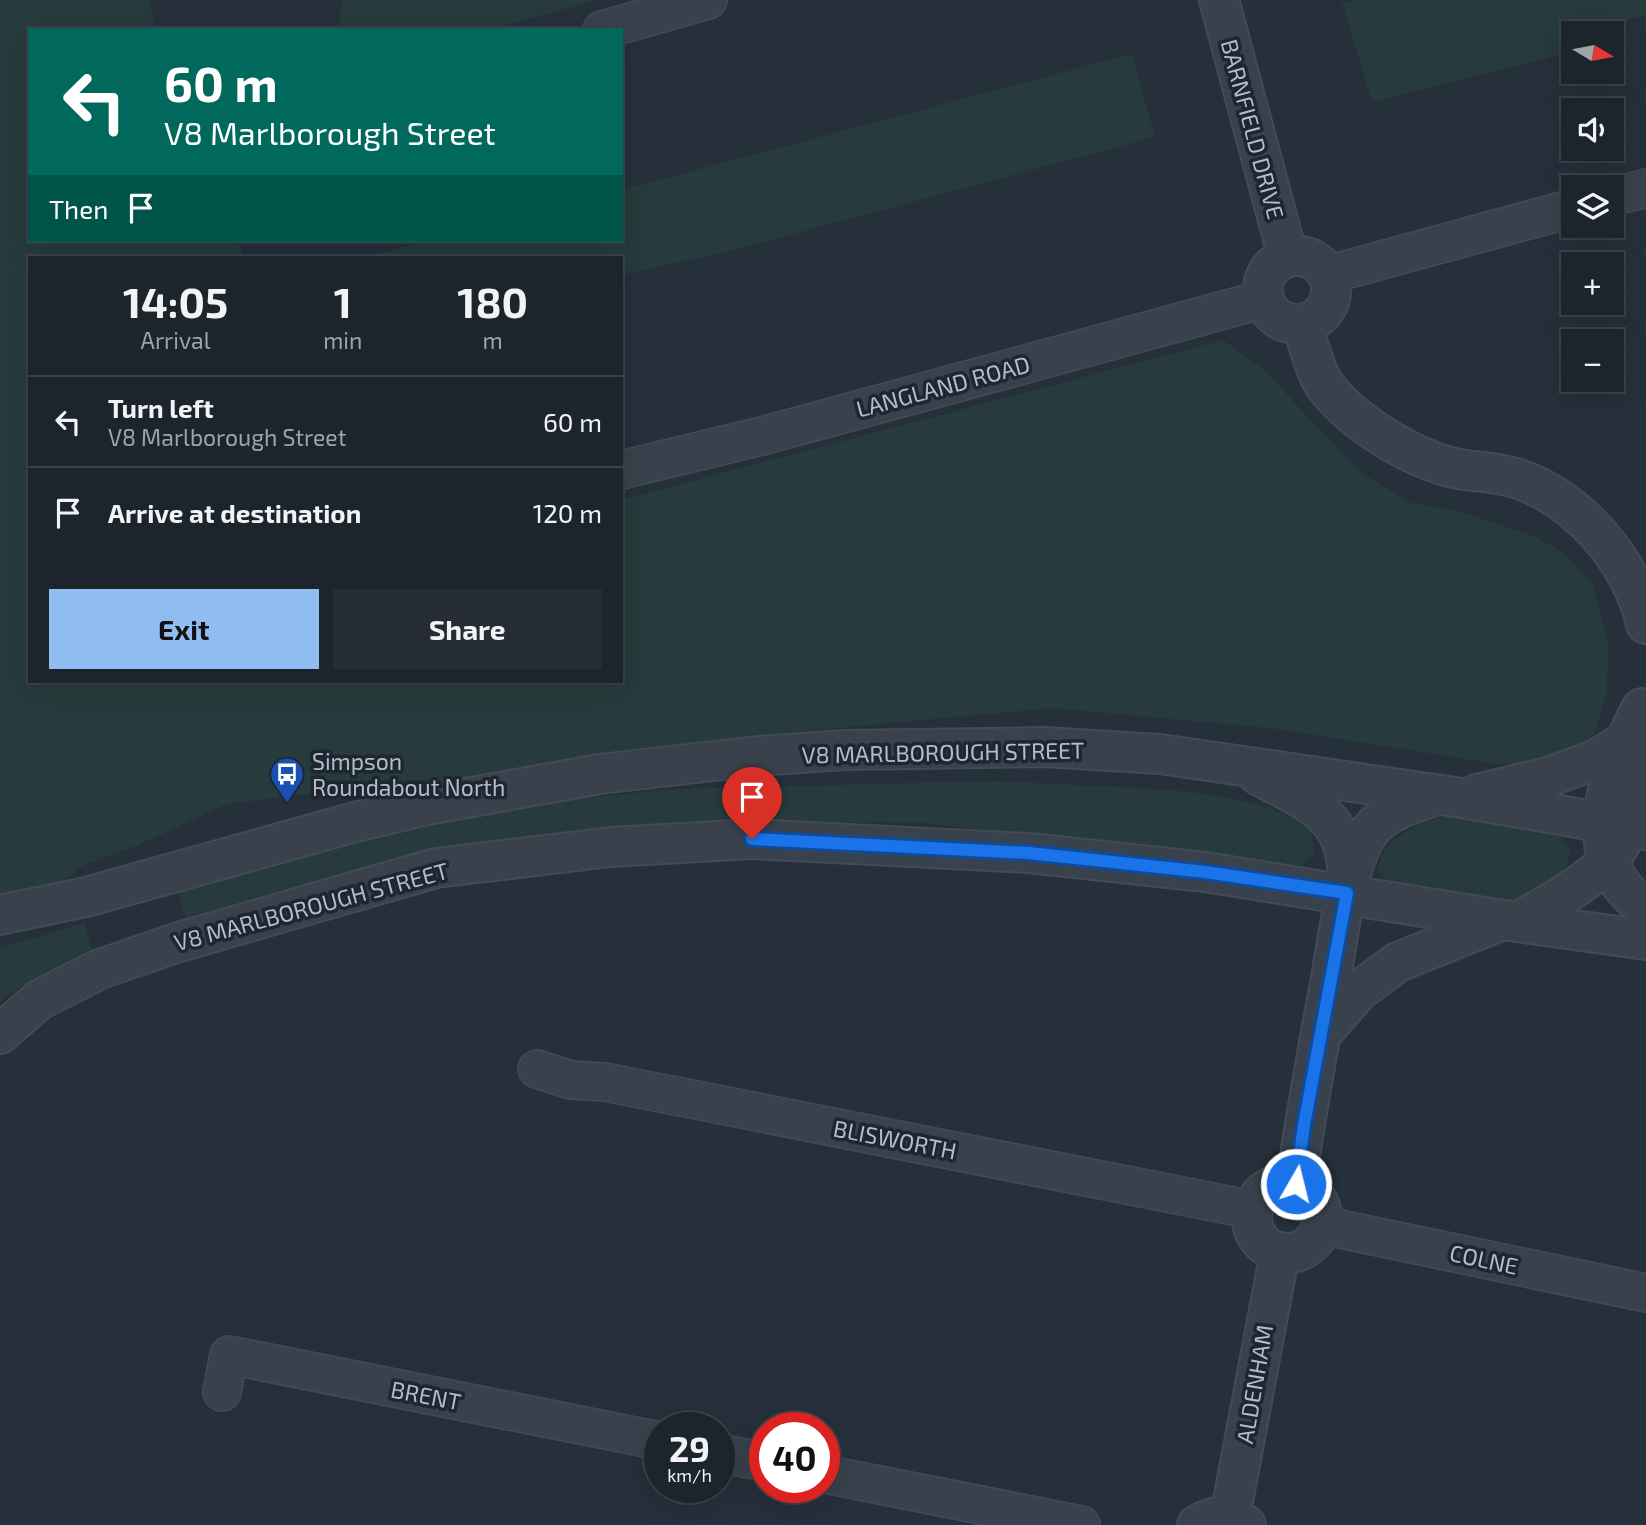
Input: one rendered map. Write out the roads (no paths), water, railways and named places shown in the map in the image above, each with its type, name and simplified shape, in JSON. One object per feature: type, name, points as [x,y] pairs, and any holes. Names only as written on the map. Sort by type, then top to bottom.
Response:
[{"type":"street","points":[[609,28],[708,0]]},
{"type":"street","name":"BARNFIELD DRIVE","points":[[1219,0],[1288,257]]},
{"type":"street","points":[[1624,194],[1646,188]]},
{"type":"street","points":[[1327,275],[1561,211]]},
{"type":"street","points":[[1288,257],[1311,259],[1327,275],[1331,285],[1327,306],[1312,321],[1301,324],[1282,321],[1267,308],[1262,288],[1265,278],[1270,268],[1288,257]]},
{"type":"street","name":"LANGLAND ROAD","points":[[623,470],[766,435],[1264,299]]},
{"type":"street","points":[[1301,324],[1323,383],[1346,408],[1388,439],[1437,464],[1515,478],[1564,504],[1590,526],[1628,574],[1641,602],[1646,624]]},
{"type":"street","points":[[1626,827],[1615,764],[1644,699]]},
{"type":"street","points":[[1321,1034],[1360,990],[1398,962],[1558,899],[1608,862],[1626,827],[1646,756],[1644,699]]},
{"type":"street","points":[[1296,1184],[1347,893],[1359,849],[1374,826],[1395,811],[1450,796],[1548,777],[1595,760],[1624,742]]},
{"type":"street","name":"V8 MARLBOROUGH STREET","points":[[0,915],[86,897],[355,822],[427,805],[600,774],[758,756],[845,750],[1044,747],[1160,754],[1450,796],[1626,827]]},
{"type":"street","points":[[1237,764],[1318,808],[1342,836],[1348,860],[1347,893]]},
{"type":"street","name":"V8 MARLBOROUGH STREET","points":[[0,1034],[39,1000],[100,969],[179,942],[436,868],[611,847],[752,839],[1029,853],[1205,872],[1646,940]]},
{"type":"street","points":[[1608,862],[1620,881],[1646,908]]},
{"type":"street","name":"BLISWORTH","points":[[537,1069],[571,1080],[605,1082],[1253,1210]]},
{"type":"street","points":[[1281,1183],[1296,1184],[1316,1198],[1321,1208],[1321,1225],[1315,1240],[1306,1248],[1280,1252],[1259,1238],[1253,1226],[1253,1210],[1259,1197],[1269,1188],[1281,1183]]},
{"type":"street","name":"COLNE","points":[[1321,1225],[1646,1293]]},
{"type":"street","name":"ALDENHAM","points":[[1224,1522],[1280,1252]]},
{"type":"street","name":"BRENT","points":[[222,1392],[229,1355],[644,1438]]},
{"type":"street","points":[[840,1477],[1081,1525]]},
{"type":"place","name":"Simpson Roundabout North","points":[[287,804]]}]
